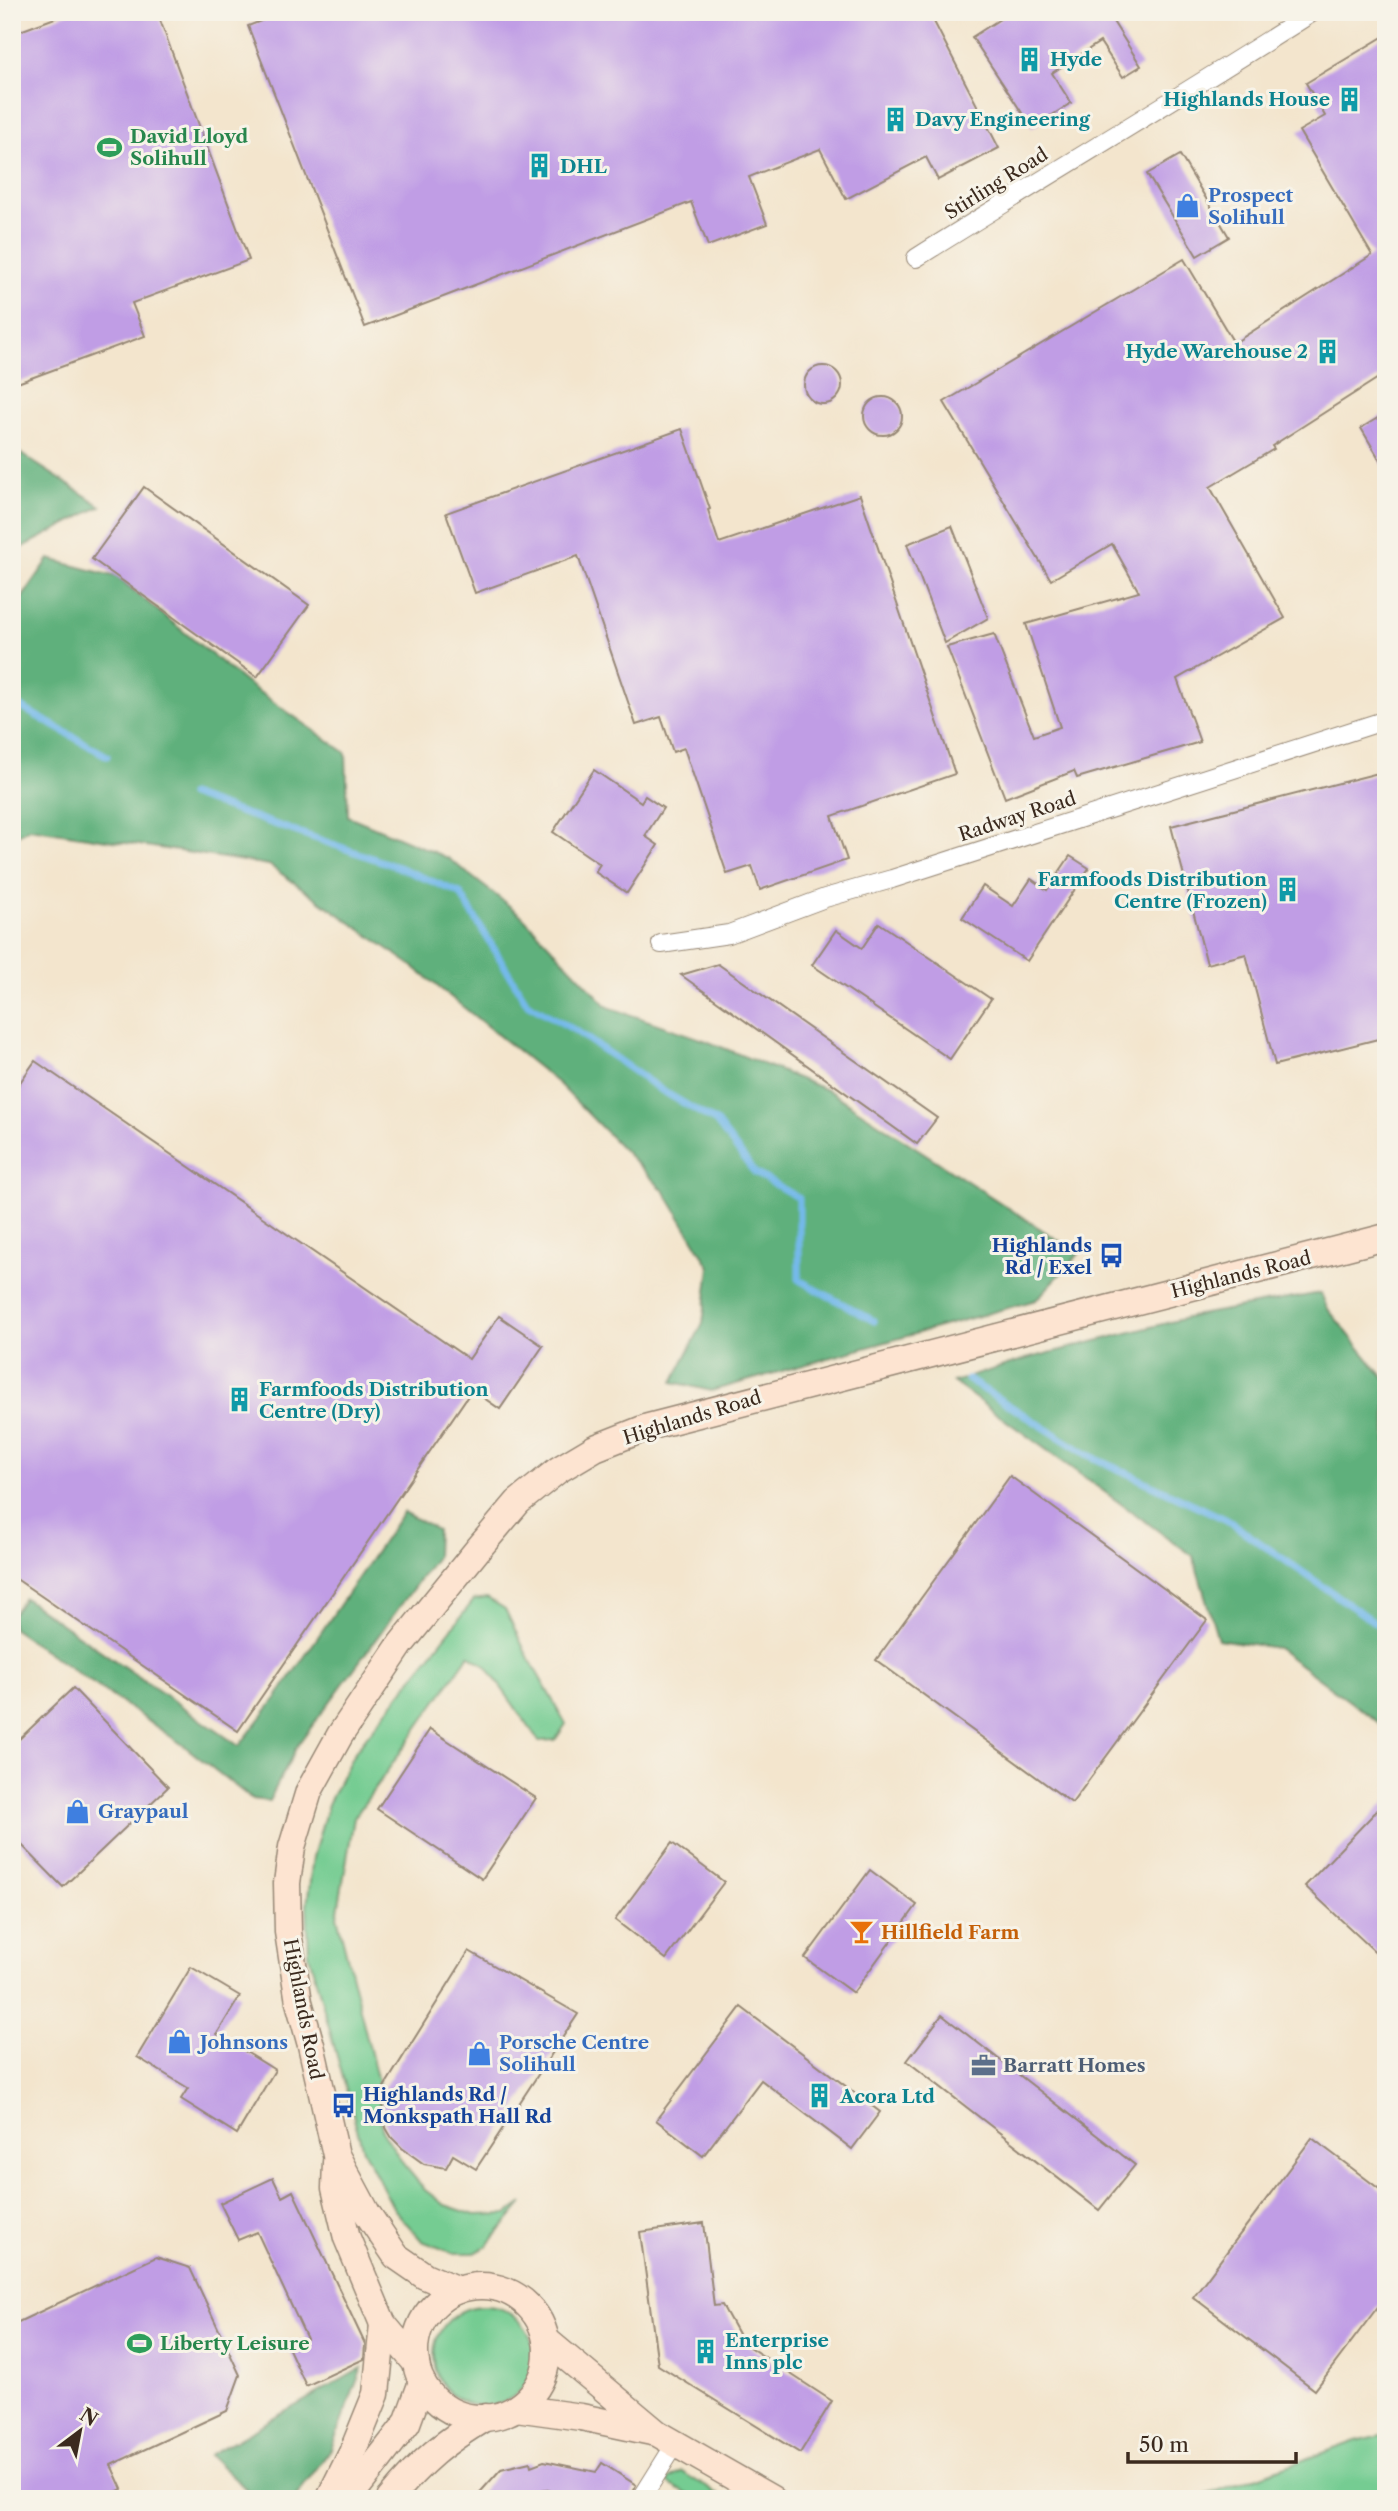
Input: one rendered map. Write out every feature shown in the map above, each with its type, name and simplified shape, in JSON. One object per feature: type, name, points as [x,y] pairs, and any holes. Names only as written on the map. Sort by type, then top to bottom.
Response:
[{"type":"street","name":"Stirling Road","points":[[916,258],[1313,12]]},
{"type":"street","name":"Radway Road","points":[[661,944],[729,934],[825,898],[1386,720]]},
{"type":"street","name":"Highlands Road","points":[[419,2373],[383,2324],[347,2238],[335,2188],[336,2155],[299,2002],[288,1932],[288,1883],[292,1847],[309,1791],[340,1735],[401,1644],[518,1502],[567,1464],[596,1448],[648,1427],[1386,1237]]},
{"type":"street","name":"Highlands Road","points":[[336,2155],[367,2213],[396,2256],[425,2276],[458,2290]]},
{"type":"street","points":[[348,2499],[407,2423],[419,2373],[415,2345],[424,2319],[442,2298],[458,2290],[476,2286],[494,2287],[510,2293],[525,2302],[536,2316],[546,2340],[546,2359],[541,2378],[531,2395],[516,2408],[501,2414],[486,2417],[466,2416],[449,2409],[434,2398],[419,2373]]},
{"type":"street","points":[[329,2499],[352,2453],[376,2394],[383,2324]]},
{"type":"street","points":[[546,2340],[592,2380],[667,2438],[772,2499]]},
{"type":"street","points":[[516,2408],[581,2417],[667,2438]]},
{"type":"street","points":[[390,2499],[426,2458],[447,2441],[486,2417]]},
{"type":"street","points":[[641,2499],[667,2438]]},
{"type":"green space","points":[[12,448],[101,506],[12,553]]},
{"type":"green space","points":[[49,559],[117,577],[245,682],[346,753],[348,816],[448,858],[521,915],[608,1007],[704,1040],[829,1091],[1079,1254],[1036,1300],[711,1391],[673,1382],[703,1323],[710,1267],[665,1192],[559,1084],[411,965],[269,865],[29,828],[12,839],[12,606],[22,598]]},
{"type":"green space","points":[[1321,1293],[1327,1308],[1386,1380],[1386,1728],[1277,1648],[1218,1639],[1193,1556],[953,1382],[1026,1359],[1198,1315]]},
{"type":"green space","points":[[403,1512],[437,1530],[436,1557],[296,1748],[269,1801],[252,1799],[183,1745],[12,1628],[12,1615],[24,1598],[239,1746],[277,1697]]},
{"type":"green space","points":[[487,1598],[505,1609],[566,1724],[555,1740],[539,1741],[486,1666],[469,1655],[354,1818],[337,1916],[378,2082],[382,2130],[404,2165],[425,2190],[445,2205],[475,2215],[507,2214],[523,2203],[487,2246],[474,2253],[453,2253],[422,2241],[394,2209],[363,2150],[309,1955],[307,1905],[313,1857],[328,1804],[354,1753],[474,1600]]},
{"type":"green space","points":[[484,2306],[503,2310],[519,2321],[530,2337],[534,2356],[530,2375],[519,2391],[503,2402],[484,2406],[465,2402],[449,2391],[438,2375],[434,2356],[438,2337],[449,2321],[465,2310]]},
{"type":"green space","points":[[362,2368],[331,2449],[294,2499],[257,2499],[209,2455]]},
{"type":"green space","points":[[1386,2434],[1386,2499],[1195,2499],[1356,2441]]},
{"type":"green space","points":[[682,2472],[726,2499],[696,2499],[665,2481]]},
{"type":"building","name":"David Lloyd Solihull","points":[[71,12],[157,12],[249,260],[132,303],[145,336],[12,385],[12,34]]},
{"type":"building","name":"DHL","points":[[284,12],[929,12],[999,148],[938,180],[926,157],[846,199],[820,149],[749,177],[767,224],[708,246],[691,202],[365,327],[248,26]]},
{"type":"building","name":"Hyde","points":[[1011,12],[1107,12],[1141,66],[1123,77],[1100,42],[1052,73],[1071,103],[1032,128],[972,37]]},
{"type":"building","points":[[1386,35],[1386,373],[1272,446],[1274,449],[1210,487],[1285,618],[1177,679],[1200,742],[1077,778],[1074,771],[1005,798],[947,647],[994,634],[1034,736],[1060,727],[1026,624],[1139,592],[1112,544],[1051,580],[944,402],[1184,259],[1234,343],[1372,255],[1299,131],[1325,116],[1306,83]]},
{"type":"building","name":"Prospect Solihull","points":[[1180,155],[1229,237],[1197,256],[1147,174]]},
{"type":"building","points":[[823,366],[836,372],[842,385],[836,398],[823,404],[810,398],[804,385],[810,372]]},
{"type":"building","points":[[883,397],[896,403],[902,416],[896,429],[883,435],[870,429],[864,416],[870,403]]},
{"type":"building","points":[[1386,413],[1386,470],[1361,428]]},
{"type":"building","points":[[682,429],[719,543],[860,495],[955,774],[832,816],[847,860],[760,890],[752,866],[727,874],[684,748],[673,752],[661,717],[636,725],[578,556],[475,593],[446,513]]},
{"type":"building","points":[[144,487],[309,605],[257,677],[92,559]]},
{"type":"building","points":[[952,526],[988,618],[945,643],[907,544]]},
{"type":"building","points":[[594,770],[641,802],[645,796],[663,808],[645,836],[658,845],[627,893],[595,872],[600,864],[553,832]]},
{"type":"building","name":"Farmfoods Distribution Centre (Frozen)","points":[[1386,771],[1386,1037],[1275,1065],[1246,954],[1207,964],[1171,826]]},
{"type":"building","points":[[1070,856],[1089,868],[1027,961],[962,918],[983,886],[1013,906],[1031,879],[1047,890]]},
{"type":"building","points":[[879,923],[991,999],[950,1059],[812,965],[836,930],[862,948]]},
{"type":"building","points":[[718,964],[937,1118],[917,1144],[681,975]]},
{"type":"building","name":"Farmfoods Distribution Centre (Dry)","points":[[35,1061],[469,1359],[499,1316],[543,1346],[500,1409],[472,1390],[238,1731],[12,1576],[12,1094]]},
{"type":"building","points":[[1010,1476],[1207,1620],[1072,1803],[876,1660]]},
{"type":"building","name":"Graypaul","points":[[73,1688],[168,1787],[63,1887],[12,1835],[12,1746]]},
{"type":"building","points":[[430,1729],[536,1798],[482,1879],[377,1809]]},
{"type":"building","points":[[1386,1801],[1386,1962],[1305,1886]]},
{"type":"building","points":[[672,1843],[724,1882],[666,1959],[615,1920]]},
{"type":"building","name":"Hillfield Farm","points":[[870,1870],[917,1905],[853,1993],[805,1958]]},
{"type":"building","name":"Porsche Centre Solihull","points":[[469,1951],[578,2014],[476,2169],[453,2155],[446,2168],[424,2164],[392,2138],[386,2128],[381,2092]]},
{"type":"building","points":[[191,1967],[240,1996],[217,2034],[275,2070],[237,2134],[181,2099],[188,2088],[137,2057]]},
{"type":"building","name":"Acora Ltd","points":[[741,2007],[880,2112],[852,2149],[761,2080],[703,2156],[656,2120]]},
{"type":"building","points":[[942,2015],[1135,2165],[1099,2210],[907,2061]]},
{"type":"building","points":[[1312,2138],[1386,2194],[1386,2296],[1315,2390],[1193,2297]]},
{"type":"building","points":[[273,2178],[282,2197],[293,2191],[365,2344],[364,2359],[306,2386],[288,2347],[307,2339],[257,2232],[238,2240],[220,2203]]},
{"type":"building","name":"Enterprise Inns plc","points":[[704,2223],[714,2306],[722,2305],[743,2343],[832,2401],[800,2453],[658,2365],[640,2232]]},
{"type":"building","name":"Liberty Leisure","points":[[156,2257],[190,2268],[240,2375],[227,2411],[111,2465],[122,2489],[102,2499],[12,2499],[12,2325]]},
{"type":"building","points":[[544,2461],[596,2472],[602,2463],[636,2485],[630,2499],[563,2499],[563,2495],[545,2489],[512,2499],[474,2499],[501,2469],[530,2462],[531,2466]]},
{"type":"waterway","points":[[12,702],[107,756]]},
{"type":"waterway","points":[[190,795],[398,867],[460,893],[527,1003],[576,1031],[661,1090],[716,1122],[755,1173],[799,1198],[799,1280],[874,1321]]},
{"type":"waterway","points":[[967,1379],[1088,1455],[1227,1520],[1386,1630]]},
{"type":"place","name":"Hyde","points":[[1030,59]]},
{"type":"place","name":"Highlands House","points":[[1350,99]]},
{"type":"place","name":"Davy Engineering","points":[[895,119]]},
{"type":"place","name":"David Lloyd Solihull","points":[[110,147]]},
{"type":"place","name":"DHL","points":[[540,166]]},
{"type":"place","name":"Prospect Solihull","points":[[1188,206]]},
{"type":"place","name":"Hyde Warehouse 2","points":[[1328,351]]},
{"type":"place","name":"Farmfoods Distribution Centre (Frozen)","points":[[1287,890]]},
{"type":"place","name":"Highlands Rd / Exel","points":[[1112,1256]]},
{"type":"place","name":"Farmfoods Distribution Centre (Dry)","points":[[239,1400]]},
{"type":"place","name":"Graypaul","points":[[78,1811]]},
{"type":"place","name":"Hillfield Farm","points":[[861,1932]]},
{"type":"place","name":"Johnsons","points":[[180,2042]]},
{"type":"place","name":"Porsche Centre Solihull","points":[[479,2053]]},
{"type":"place","name":"Barratt Homes","points":[[983,2065]]},
{"type":"place","name":"Acora Ltd","points":[[820,2096]]},
{"type":"place","name":"Highlands Rd / Monkspath Hall Rd","points":[[343,2105]]},
{"type":"place","name":"Liberty Leisure","points":[[140,2343]]},
{"type":"place","name":"Enterprise Inns plc","points":[[705,2351]]}]
